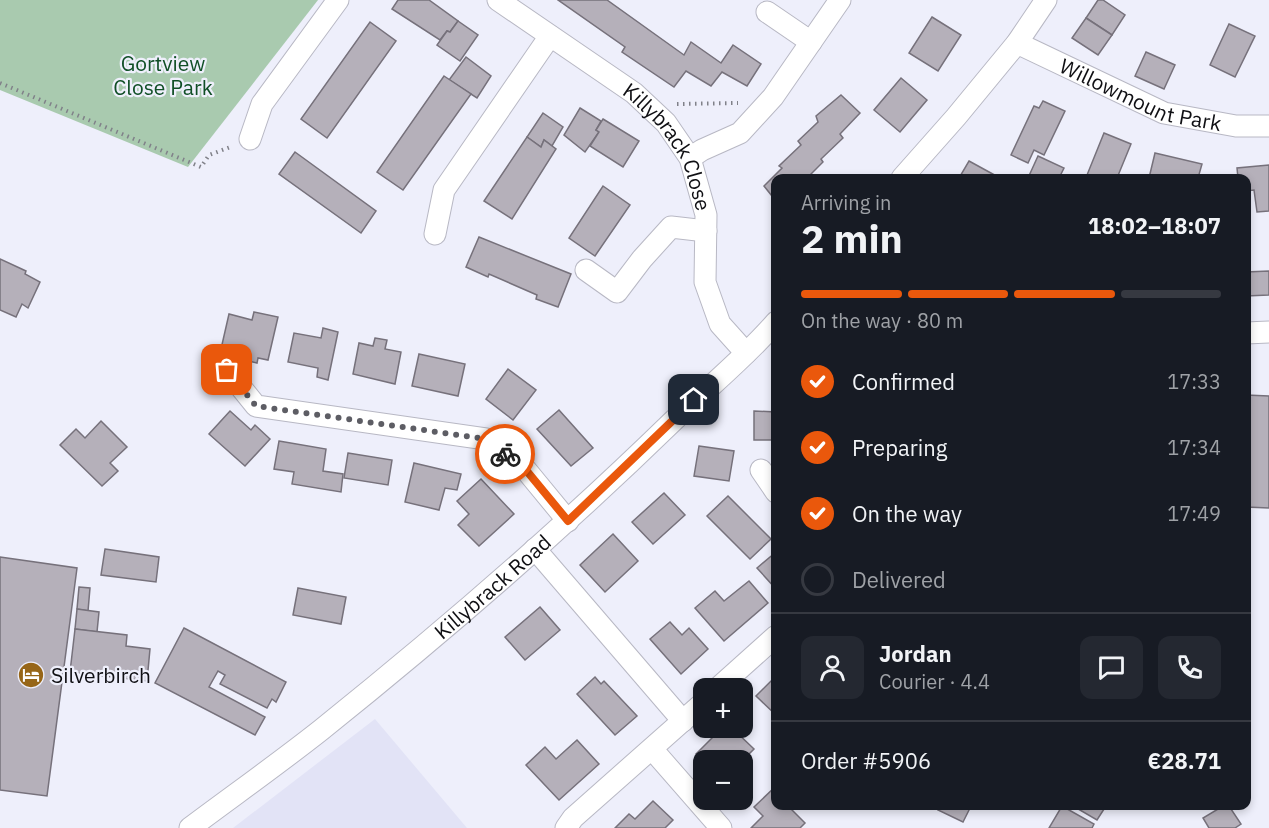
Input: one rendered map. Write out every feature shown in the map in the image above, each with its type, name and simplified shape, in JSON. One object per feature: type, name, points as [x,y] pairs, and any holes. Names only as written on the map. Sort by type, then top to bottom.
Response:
[{"type":"street","points":[[250,139],[262,104],[338,0]]},
{"type":"street","name":"Killybrack Close","points":[[498,0],[634,93],[666,123],[690,158],[706,215],[705,282],[720,324],[746,353]]},
{"type":"street","points":[[690,158],[740,133],[773,97],[840,0]]},
{"type":"street","points":[[906,174],[1017,43],[1046,0]]},
{"type":"street","points":[[767,12],[811,42]]},
{"type":"street","points":[[435,234],[444,190],[550,36]]},
{"type":"street","name":"Willowmount Park","points":[[1017,43],[1164,113],[1236,126],[1269,126]]},
{"type":"street","points":[[586,270],[617,292],[671,226],[706,231]]},
{"type":"street","name":"Killybrack Road","points":[[190,828],[320,731],[484,595],[568,521],[694,400],[759,342],[771,328]]},
{"type":"street","points":[[1251,333],[1269,332]]},
{"type":"street","points":[[227,370],[256,406],[486,439],[526,470],[568,521]]},
{"type":"street","points":[[761,470],[771,485]]},
{"type":"street","points":[[535,549],[683,721]]},
{"type":"street","points":[[729,678],[771,640]]},
{"type":"street","points":[[566,828],[573,818],[693,712]]},
{"type":"street","points":[[652,749],[721,828]]},
{"type":"path","points":[[0,82],[201,167],[209,156],[250,139]]},
{"type":"path","points":[[668,105],[743,103]]},
{"type":"shaded area","points":[[375,719],[467,828],[233,828]]},
{"type":"green space","name":"Gortview Close Park","points":[[0,0],[318,0],[188,167],[0,90]]},
{"type":"building","points":[[398,0],[429,0],[458,21],[440,40],[392,9]]},
{"type":"building","points":[[558,0],[607,0],[684,55],[691,42],[721,63],[733,45],[761,64],[747,86],[722,72],[711,86],[686,71],[674,87],[622,52],[625,47]]},
{"type":"building","points":[[1098,0],[1103,0],[1125,15],[1112,35],[1086,18]]},
{"type":"building","points":[[932,17],[961,35],[938,71],[909,53]]},
{"type":"building","points":[[1086,18],[1112,35],[1098,55],[1072,38]]},
{"type":"building","points":[[458,21],[478,35],[460,61],[437,45]]},
{"type":"building","points":[[370,22],[396,41],[327,138],[301,119]]},
{"type":"building","points":[[1229,24],[1255,36],[1235,77],[1210,65]]},
{"type":"building","points":[[1146,52],[1175,65],[1164,89],[1135,76]]},
{"type":"building","points":[[466,57],[491,76],[477,98],[449,80]]},
{"type":"building","points":[[444,76],[471,94],[403,190],[377,172]]},
{"type":"building","points":[[901,78],[927,100],[900,132],[874,110]]},
{"type":"building","points":[[841,95],[860,113],[840,134],[843,138],[821,159],[823,162],[811,174],[776,174],[782,168],[779,166],[801,145],[798,141],[818,122],[816,116]]},
{"type":"building","points":[[1043,101],[1065,111],[1044,155],[1034,150],[1028,163],[1011,155],[1034,106],[1039,108]]},
{"type":"building","points":[[580,108],[601,121],[596,130],[599,132],[585,152],[564,135]]},
{"type":"building","points":[[543,113],[563,127],[552,146],[544,140],[541,147],[527,137]]},
{"type":"building","points":[[603,119],[639,141],[623,167],[590,146],[599,132],[596,130]]},
{"type":"building","points":[[1104,133],[1131,144],[1119,174],[1087,174]]},
{"type":"building","points":[[527,137],[541,147],[544,140],[556,149],[512,219],[484,201]]},
{"type":"building","points":[[295,152],[376,211],[361,233],[279,174]]},
{"type":"building","points":[[1155,153],[1202,164],[1199,174],[1150,174]]},
{"type":"building","points":[[1038,156],[1064,168],[1061,174],[1030,174]]},
{"type":"building","points":[[969,161],[993,174],[961,174]]},
{"type":"building","points":[[1269,165],[1269,211],[1257,212],[1254,190],[1251,190],[1251,174],[1238,174],[1237,168]]},
{"type":"building","points":[[771,179],[771,195],[764,186]]},
{"type":"building","points":[[603,186],[630,205],[595,256],[569,238]]},
{"type":"building","points":[[479,237],[571,274],[558,307],[536,299],[537,295],[489,274],[488,277],[466,267]]},
{"type":"building","points":[[0,259],[26,271],[25,274],[40,282],[28,308],[22,304],[16,317],[0,310]]},
{"type":"building","points":[[1269,271],[1269,295],[1251,296],[1251,272]]},
{"type":"building","points":[[254,312],[278,317],[268,360],[258,358],[257,363],[244,360],[245,355],[221,349],[229,314],[252,320]]},
{"type":"building","points":[[323,328],[338,332],[328,380],[317,377],[318,368],[288,362],[294,333],[321,338]]},
{"type":"building","points":[[375,338],[387,340],[385,349],[401,352],[395,384],[353,374],[359,343],[373,346]]},
{"type":"building","points":[[419,354],[465,364],[458,396],[412,386]]},
{"type":"building","points":[[508,369],[536,390],[513,420],[486,399]]},
{"type":"building","points":[[1251,395],[1269,396],[1269,508],[1251,507]]},
{"type":"building","points":[[559,410],[593,448],[571,466],[537,429]]},
{"type":"building","points":[[230,411],[251,430],[255,425],[270,439],[245,466],[209,434]]},
{"type":"building","points":[[754,411],[771,412],[771,440],[754,440]]},
{"type":"building","points":[[101,421],[127,447],[110,463],[118,471],[102,486],[60,445],[76,429],[85,438]]},
{"type":"building","points":[[279,441],[326,449],[323,471],[343,474],[341,492],[292,484],[294,472],[274,469]]},
{"type":"building","points":[[699,446],[734,451],[729,481],[694,476]]},
{"type":"building","points":[[348,453],[392,460],[388,485],[344,478]]},
{"type":"building","points":[[414,463],[461,474],[457,490],[445,488],[439,510],[405,502]]},
{"type":"building","points":[[481,479],[514,514],[479,546],[458,525],[469,514],[457,501]]},
{"type":"building","points":[[664,493],[685,515],[653,544],[632,522]]},
{"type":"building","points":[[728,496],[771,539],[750,559],[707,516]]},
{"type":"building","points":[[613,534],[638,561],[605,592],[580,565]]},
{"type":"building","points":[[105,549],[159,557],[156,582],[101,575]]},
{"type":"building","points":[[771,556],[771,583],[757,568]]},
{"type":"building","name":"Silverbirch","points":[[0,557],[77,568],[47,796],[0,790]]},
{"type":"building","points":[[749,581],[768,603],[724,641],[695,608],[715,591],[724,601]]},
{"type":"building","points":[[79,587],[90,588],[88,611],[77,609]]},
{"type":"building","points":[[298,588],[346,597],[341,624],[293,615]]},
{"type":"building","points":[[540,607],[560,630],[525,660],[505,637]]},
{"type":"building","points":[[77,609],[99,612],[97,632],[75,629]]},
{"type":"building","points":[[670,622],[682,635],[689,628],[708,649],[681,674],[650,639]]},
{"type":"building","points":[[184,628],[286,682],[276,702],[272,699],[267,708],[220,684],[225,675],[218,671],[209,687],[265,717],[255,735],[155,683]]},
{"type":"building","points":[[75,629],[127,635],[126,646],[150,649],[147,681],[70,672]]},
{"type":"building","points":[[595,677],[601,684],[604,681],[637,716],[615,735],[577,694]]},
{"type":"building","points":[[771,681],[771,710],[756,696]]},
{"type":"building","points":[[712,738],[742,738],[754,749],[753,750],[700,750]]},
{"type":"building","points":[[577,740],[599,764],[559,800],[526,765],[545,747],[556,759]]},
{"type":"building","points":[[771,791],[771,810],[792,810],[805,823],[800,828],[751,828],[763,816],[754,807]]},
{"type":"building","points":[[653,801],[673,820],[665,828],[615,828],[629,814],[635,819]]},
{"type":"building","points":[[938,810],[969,810],[963,822]]},
{"type":"building","points":[[1060,810],[1069,810],[1094,824],[1092,828],[1049,828]]},
{"type":"building","points":[[1080,810],[1103,810],[1097,820]]},
{"type":"building","points":[[1216,810],[1232,810],[1241,824],[1235,828],[1209,828],[1203,818]]},
{"type":"way so far","points":[[227,370],[256,406],[486,439],[505,454]]},
{"type":"place","name":"Silverbirch","points":[[31,675]]},
{"type":"route","points":[[505,454],[526,470],[568,521],[694,400]]}]
